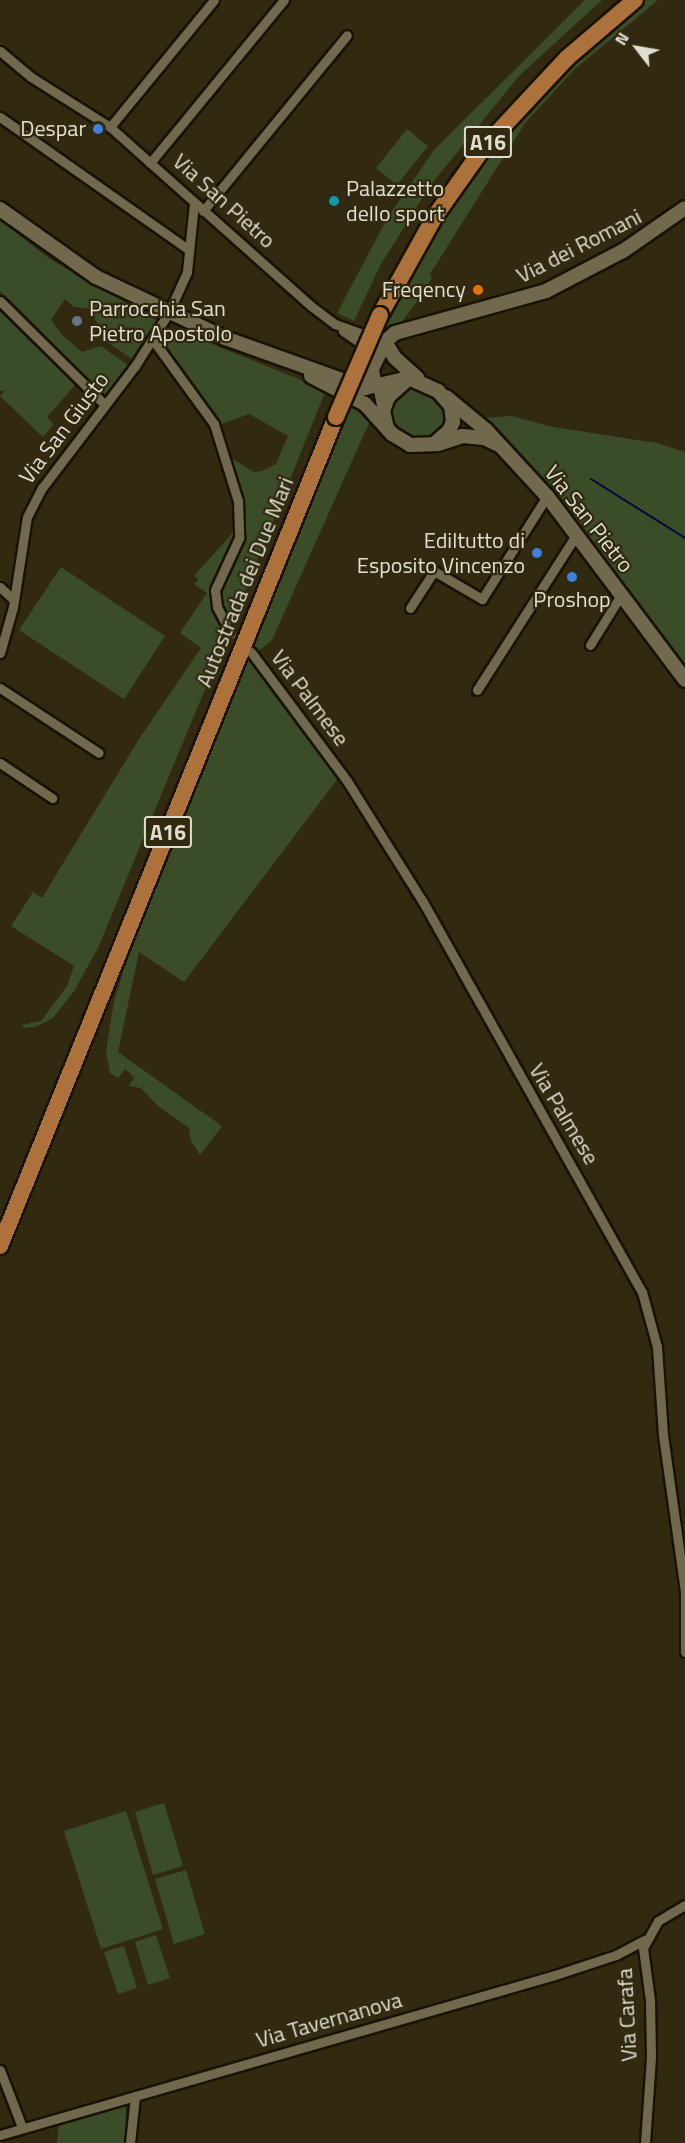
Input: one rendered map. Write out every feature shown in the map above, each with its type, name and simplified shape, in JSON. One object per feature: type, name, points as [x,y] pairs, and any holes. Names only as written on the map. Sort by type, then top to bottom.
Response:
[{"type":"highway","name":"Autostrada dei Due Mari","points":[[0,1246],[384,282],[449,177],[530,79],[618,0]]},
{"type":"highway","name":"Autostrada dei Due Mari","points":[[0,1218],[332,414],[393,287],[457,183],[538,87],[635,0]]},
{"type":"main road","name":"Via dei Romani","points":[[385,342],[403,330],[546,291],[617,255],[685,208]]},
{"type":"main road","points":[[0,209],[96,277],[169,312],[286,362],[356,397],[387,428],[410,445],[434,444],[462,436],[484,438],[499,445]]},
{"type":"main road","points":[[356,386],[373,367],[385,342]]},
{"type":"main road","points":[[385,342],[394,358],[414,378],[446,398],[453,422],[434,444]]},
{"type":"main road","points":[[286,362],[356,386],[378,386],[414,378]]},
{"type":"main road","points":[[387,428],[383,411],[393,390],[414,378]]},
{"type":"main road","name":"Via San Pietro","points":[[446,398],[499,445],[547,496],[685,680]]},
{"type":"street","points":[[110,127],[214,0]]},
{"type":"street","points":[[150,163],[284,0]]},
{"type":"street","points":[[203,211],[348,35]]},
{"type":"street","name":"Via San Pietro","points":[[0,51],[31,77],[110,127],[203,211],[335,324],[385,342]]},
{"type":"street","points":[[0,117],[189,250]]},
{"type":"street","name":"Via San Giusto","points":[[0,653],[14,600],[21,541],[34,500],[153,340],[169,312],[185,276],[194,203]]},
{"type":"street","points":[[0,301],[105,405]]},
{"type":"street","points":[[335,324],[365,344],[383,411]]},
{"type":"street","points":[[153,340],[214,424],[233,482],[240,511],[239,538],[215,590],[217,607],[226,624]]},
{"type":"street","points":[[411,608],[434,571],[482,599],[547,496]]},
{"type":"street","points":[[477,690],[576,535]]},
{"type":"street","points":[[0,587],[14,600]]},
{"type":"street","points":[[590,645],[621,595]]},
{"type":"street","name":"Via Palmese","points":[[251,652],[347,781],[423,902],[642,1292],[657,1347],[663,1435],[685,1591],[685,1652]]},
{"type":"street","points":[[0,688],[99,753]]},
{"type":"street","points":[[0,764],[52,798]]},
{"type":"street","name":"Via Carafa","points":[[645,2143],[651,2057],[644,1940],[658,1921],[685,1905]]},
{"type":"street","name":"Via Tavernanova","points":[[0,2135],[555,1975],[616,1955],[644,1940]]},
{"type":"street","points":[[0,2070],[22,2127]]},
{"type":"street","points":[[130,2143],[135,2096]]},
{"type":"green space","points":[[585,0],[602,0],[519,76],[429,187],[380,266],[354,321],[337,313],[388,217],[434,150]]},
{"type":"green space","points":[[645,0],[658,0],[575,69],[525,123],[430,274],[432,278],[422,295],[400,324],[378,332],[417,257],[473,172],[545,87]]},
{"type":"green space","points":[[407,129],[428,146],[397,185],[376,168]]},
{"type":"green space","points":[[0,220],[50,259],[159,322],[135,361],[105,340],[108,331],[96,322],[92,309],[74,307],[65,299],[51,320],[61,334],[82,352],[101,346],[129,366],[105,396],[0,291]]},
{"type":"green space","points":[[0,309],[75,385],[47,417],[54,424],[43,437],[0,396],[5,390],[0,391]]},
{"type":"green space","points":[[180,331],[326,390],[232,623],[221,605],[220,587],[243,537],[244,524],[228,456],[254,472],[262,471],[276,464],[288,436],[249,414],[219,425],[165,352],[167,338]]},
{"type":"green space","points":[[415,384],[437,397],[450,418],[436,439],[410,440],[394,427],[388,411],[396,390]]},
{"type":"green space","points":[[352,401],[371,417],[369,423],[272,640],[256,653],[252,648]]},
{"type":"green space","points":[[511,416],[553,427],[657,443],[685,452],[685,670],[526,461],[484,422],[486,418]]},
{"type":"green space","points":[[237,528],[217,579],[219,621],[229,631],[98,948],[74,991],[53,1018],[35,1027],[24,1028],[22,1025],[41,1021],[67,986],[74,966],[11,926],[33,892],[42,898],[139,739],[201,648],[180,633],[207,593],[194,584],[199,579],[194,576]]},
{"type":"green space","points":[[61,567],[165,636],[124,699],[19,630]]},
{"type":"green space","points":[[249,655],[339,777],[184,982],[139,952],[118,1052],[222,1126],[200,1155],[191,1141],[189,1128],[158,1106],[141,1088],[129,1086],[134,1077],[125,1069],[118,1078],[110,1073],[106,1051],[114,1001],[130,950]]},
{"type":"green space","points":[[164,1803],[183,1866],[153,1875],[135,1812]]},
{"type":"green space","points":[[126,1811],[163,1929],[101,1949],[64,1831]]},
{"type":"green space","points":[[186,1870],[205,1934],[174,1944],[155,1879]]},
{"type":"green space","points":[[156,1935],[170,1978],[148,1985],[135,1942]]},
{"type":"green space","points":[[124,1946],[137,1988],[118,1994],[104,1952]]},
{"type":"green space","points":[[126,2103],[125,2143],[57,2143],[59,2122]]},
{"type":"waterway","points":[[591,479],[685,538]]},
{"type":"tunnel","points":[[226,624],[246,646]]},
{"type":"place","name":"Despar","points":[[98,129]]},
{"type":"place","name":"Palazzetto dello sport","points":[[334,201]]},
{"type":"place","name":"Freqency","points":[[478,290]]},
{"type":"place","name":"Parrocchia San Pietro Apostolo","points":[[77,321]]},
{"type":"place","name":"Ediltutto di Esposito Vincenzo","points":[[537,553]]},
{"type":"place","name":"Proshop","points":[[572,577]]}]
